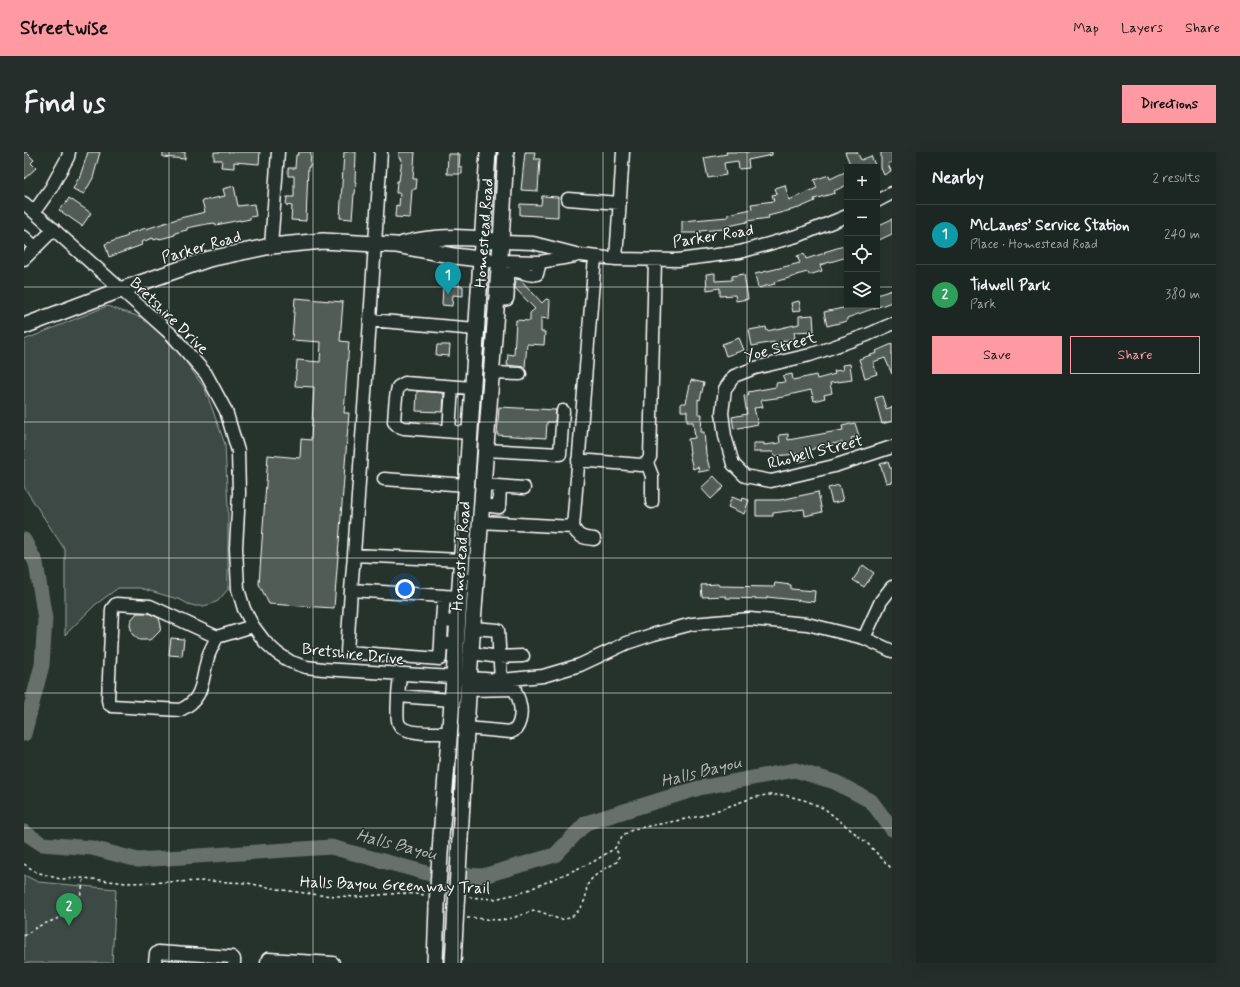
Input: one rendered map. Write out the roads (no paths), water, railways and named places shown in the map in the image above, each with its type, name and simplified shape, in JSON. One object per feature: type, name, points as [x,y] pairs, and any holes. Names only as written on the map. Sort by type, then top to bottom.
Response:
[{"type":"main road","name":"Homestead Road","points":[[434,963],[436,936],[435,900],[454,678],[448,644],[450,622],[459,597],[481,239],[488,152]]},
{"type":"main road","name":"Homestead Road","points":[[453,963],[454,935],[458,908],[461,813],[466,728],[501,242],[506,152]]},
{"type":"main road","name":"Parker Road","points":[[396,245],[431,238],[458,237],[501,242]]},
{"type":"main road","name":"Parker Road","points":[[24,326],[209,259],[271,246],[323,241],[396,245],[454,256],[499,261]]},
{"type":"main road","points":[[461,558],[478,557]]},
{"type":"main road","points":[[443,811],[461,813]]},
{"type":"main road","points":[[436,936],[454,935]]},
{"type":"street","points":[[34,212],[51,188],[68,157],[68,152]]},
{"type":"street","points":[[271,246],[278,152]]},
{"type":"street","points":[[381,152],[354,555],[346,652],[440,659],[448,644]]},
{"type":"street","points":[[616,259],[623,152]]},
{"type":"street","points":[[879,200],[892,193]]},
{"type":"street","points":[[568,199],[619,203]]},
{"type":"street","name":"Bretshire Drive","points":[[24,202],[120,290],[172,335],[206,374],[226,411],[238,451],[239,493],[236,548],[238,589],[244,609],[253,626],[265,642],[277,654],[291,662],[306,667],[454,678],[469,684],[510,687]]},
{"type":"street","name":"Parker Road","points":[[501,242],[533,243],[580,256],[616,259],[678,260],[740,252],[800,235],[844,217]]},
{"type":"street","points":[[24,259],[54,229]]},
{"type":"street","points":[[24,237],[35,247]]},
{"type":"street","name":"Parker Road","points":[[499,261],[540,262],[580,256]]},
{"type":"street","points":[[594,539],[583,538],[573,527],[595,257]]},
{"type":"street","points":[[578,460],[641,465],[647,463],[650,457],[655,260]]},
{"type":"street","points":[[496,301],[507,299],[509,294],[507,279],[510,273],[515,271],[532,276],[537,274],[540,262]]},
{"type":"street","points":[[370,320],[476,330]]},
{"type":"street","name":"Yoe Street","points":[[745,476],[733,464],[722,413],[724,389],[734,376],[755,368],[810,356],[892,324]]},
{"type":"street","points":[[491,373],[520,374]]},
{"type":"street","points":[[469,433],[404,428],[398,426],[394,422],[396,394],[398,387],[405,383],[472,388]]},
{"type":"street","points":[[449,432],[452,386]]},
{"type":"street","points":[[485,450],[560,454],[564,411]]},
{"type":"street","name":"Rhobell Street","points":[[745,476],[771,481],[834,466],[892,447]]},
{"type":"street","points":[[647,463],[652,476],[652,502]]},
{"type":"street","points":[[384,480],[466,486]]},
{"type":"street","points":[[483,485],[524,488]]},
{"type":"street","points":[[482,506],[499,507],[500,487]]},
{"type":"street","points":[[480,522],[573,527]]},
{"type":"street","points":[[354,555],[461,558]]},
{"type":"street","points":[[864,638],[881,601],[892,587]]},
{"type":"street","points":[[351,590],[459,597]]},
{"type":"street","points":[[444,596],[450,622]]},
{"type":"street","points":[[217,637],[208,658],[200,693],[188,706],[180,710],[112,706],[109,704],[112,609],[116,604],[150,606],[217,637],[253,626]]},
{"type":"street","points":[[510,687],[580,665],[627,643],[692,624],[750,619],[807,624],[864,638],[892,651]]},
{"type":"street","points":[[466,728],[511,732],[518,728],[520,719],[520,705],[510,687],[499,657],[498,630],[473,628]]},
{"type":"street","points":[[471,653],[499,657],[523,656]]},
{"type":"street","points":[[400,674],[398,723],[401,727],[410,731],[449,733]]},
{"type":"street","points":[[398,696],[452,700]]},
{"type":"street","points":[[156,963],[156,954],[158,952],[232,957],[234,959],[234,963]]},
{"type":"street","points":[[267,963],[268,959],[333,963]]},
{"type":"waterway","name":"Halls Bayou","points":[[24,540],[36,563],[45,619],[42,665],[24,734]]},
{"type":"waterway","name":"Halls Bayou","points":[[24,832],[42,844],[92,848],[138,860],[331,847],[427,873],[483,876],[555,855],[586,823],[699,788],[795,770],[835,782],[871,801],[892,829]]},
{"type":"place","name":"McLanes’ Service Station","points":[[448,295]]},
{"type":"place","name":"Tidwell Park","points":[[69,926]]}]
